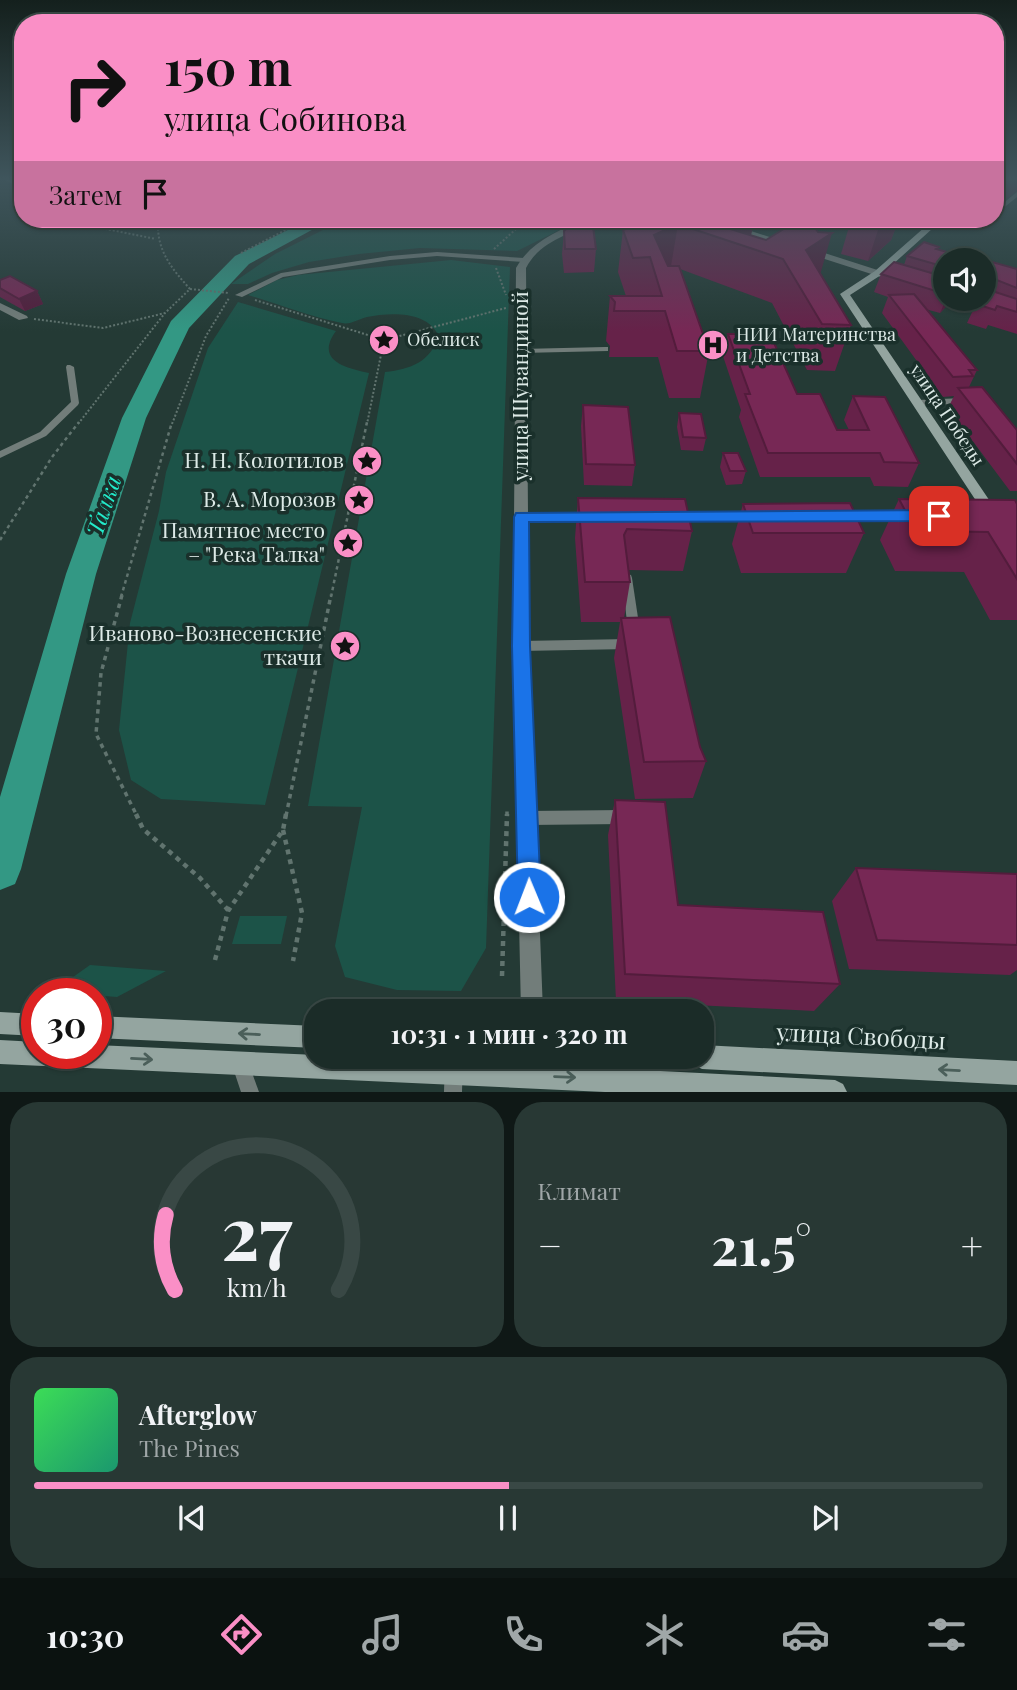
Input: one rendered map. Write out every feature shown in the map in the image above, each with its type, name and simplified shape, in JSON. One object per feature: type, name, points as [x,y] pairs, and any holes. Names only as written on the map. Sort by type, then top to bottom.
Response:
[{"type":"main road","name":"улица Победы","points":[[928,229],[878,273],[845,293],[994,518]]},
{"type":"main road","points":[[1,1023],[21,1024]]},
{"type":"main road","points":[[112,1028],[304,1036]]},
{"type":"main road","points":[[0,1052],[454,1073],[507,1069]]},
{"type":"main road","name":"улица Свободы","points":[[714,1058],[1017,1073]]},
{"type":"main road","points":[[558,1069],[835,1091]]},
{"type":"street","name":"улица Шувандиной","points":[[532,999],[521,646],[521,268],[524,260],[534,251],[570,229]]},
{"type":"street","points":[[738,229],[900,280]]},
{"type":"street","points":[[0,306],[23,318]]},
{"type":"street","points":[[996,309],[1017,315]]},
{"type":"street","points":[[659,516],[770,516]]},
{"type":"street","points":[[826,516],[923,516]]},
{"type":"street","points":[[521,517],[604,517]]},
{"type":"lane","points":[[236,294],[281,275],[390,258],[437,254],[524,260]]},
{"type":"lane","points":[[818,264],[828,257]]},
{"type":"lane","points":[[521,351],[605,349]]},
{"type":"lane","points":[[0,455],[43,434],[75,403],[70,368]]},
{"type":"lane","points":[[918,403],[968,401]]},
{"type":"lane","points":[[521,646],[641,644],[626,575]]},
{"type":"lane","points":[[528,818],[637,816]]},
{"type":"lane","points":[[241,1065],[250,1091]]},
{"type":"path","points":[[105,229],[156,239]]},
{"type":"path","points":[[157,229],[156,239],[172,270],[190,289],[236,294],[384,340],[510,307]]},
{"type":"path","points":[[241,253],[288,229]]},
{"type":"path","points":[[0,540],[52,457],[165,313],[190,289]]},
{"type":"path","points":[[228,911],[200,878],[143,830],[96,734],[101,673],[142,518],[180,397],[206,336],[227,300],[236,294]]},
{"type":"path","points":[[23,318],[103,327],[165,313]]},
{"type":"path","points":[[215,960],[228,911],[282,830],[384,340]]},
{"type":"path","points":[[282,830],[302,913],[293,961]]},
{"type":"green space","points":[[325,229],[562,229],[517,251],[420,248],[359,254],[309,262],[272,273],[248,284],[231,284],[275,254]]},
{"type":"green space","points":[[451,260],[510,267],[486,948],[461,991],[397,990],[345,977],[335,946],[362,807],[308,806],[385,372],[418,363],[430,353],[439,337],[427,322],[408,315],[377,315],[345,323],[248,295],[277,280],[298,275]]},
{"type":"green space","points":[[238,302],[336,331],[330,341],[331,356],[342,365],[369,373],[265,805],[161,799],[131,780],[119,730],[130,623],[159,511],[166,472],[208,348]]},
{"type":"green space","points":[[240,916],[287,916],[281,944],[232,944]]},
{"type":"green space","points":[[90,965],[166,971],[117,997],[112,997],[112,978],[72,978]]},
{"type":"building","points":[[593,229],[596,249],[565,249],[564,231]]},
{"type":"building","points":[[667,229],[654,235],[668,266],[679,266],[709,351],[677,351],[665,311],[614,311],[615,302],[610,296],[662,296],[650,257],[633,258],[623,230]]},
{"type":"building","points":[[693,229],[730,229],[766,240],[784,229],[816,229],[818,232],[832,233],[806,250],[851,325],[822,324],[783,259]]},
{"type":"building","points":[[924,242],[939,247],[933,248],[933,264],[907,256]]},
{"type":"building","points":[[894,262],[933,273],[933,290],[881,274]]},
{"type":"building","points":[[996,263],[1017,269],[1017,288],[996,280]]},
{"type":"building","points":[[10,276],[37,291],[19,299],[0,288],[0,280]]},
{"type":"building","points":[[996,292],[1017,299],[1017,312],[997,306],[996,308]]},
{"type":"building","points":[[914,294],[977,370],[969,370],[973,376],[953,377],[889,295]]},
{"type":"building","points":[[728,334],[770,334],[797,394],[820,394],[837,430],[869,430],[853,396],[885,397],[919,463],[884,462],[880,453],[768,453],[745,394],[750,394]]},
{"type":"building","points":[[982,387],[1017,430],[1017,464],[958,388]]},
{"type":"building","points":[[583,405],[628,407],[635,465],[586,464]]},
{"type":"building","points":[[679,413],[701,414],[706,438],[683,437]]},
{"type":"building","points":[[723,453],[738,453],[746,471],[730,471]]},
{"type":"building","points":[[578,498],[685,499],[692,531],[627,529],[624,535],[630,582],[585,582]]},
{"type":"building","points":[[899,499],[1015,500],[1017,579],[988,532],[916,531]]},
{"type":"building","points":[[850,503],[864,533],[753,533],[743,504]]},
{"type":"building","points":[[670,617],[700,747],[706,761],[644,762],[621,618]]},
{"type":"building","points":[[615,800],[665,802],[678,905],[823,912],[840,984],[625,974]]},
{"type":"building","points":[[856,868],[1017,874],[1017,945],[877,940]]},
{"type":"waterway","name":"Талка","points":[[0,869],[81,574],[134,418],[179,326],[242,260],[303,229]]},
{"type":"place","name":"Обелиск","points":[[384,340]]},
{"type":"place","name":"НИИ Материнства и Детства","points":[[713,345]]},
{"type":"place","name":"Н. Н. Колотилов","points":[[367,461]]},
{"type":"place","name":"В. А. Морозов","points":[[359,500]]},
{"type":"place","name":"Памятное место – \"Река Талка\"","points":[[348,543]]},
{"type":"place","name":"Иваново-Вознесенские ткачи","points":[[345,646]]},
{"type":"route","points":[[529,897],[521,646],[521,517],[939,516]]}]
